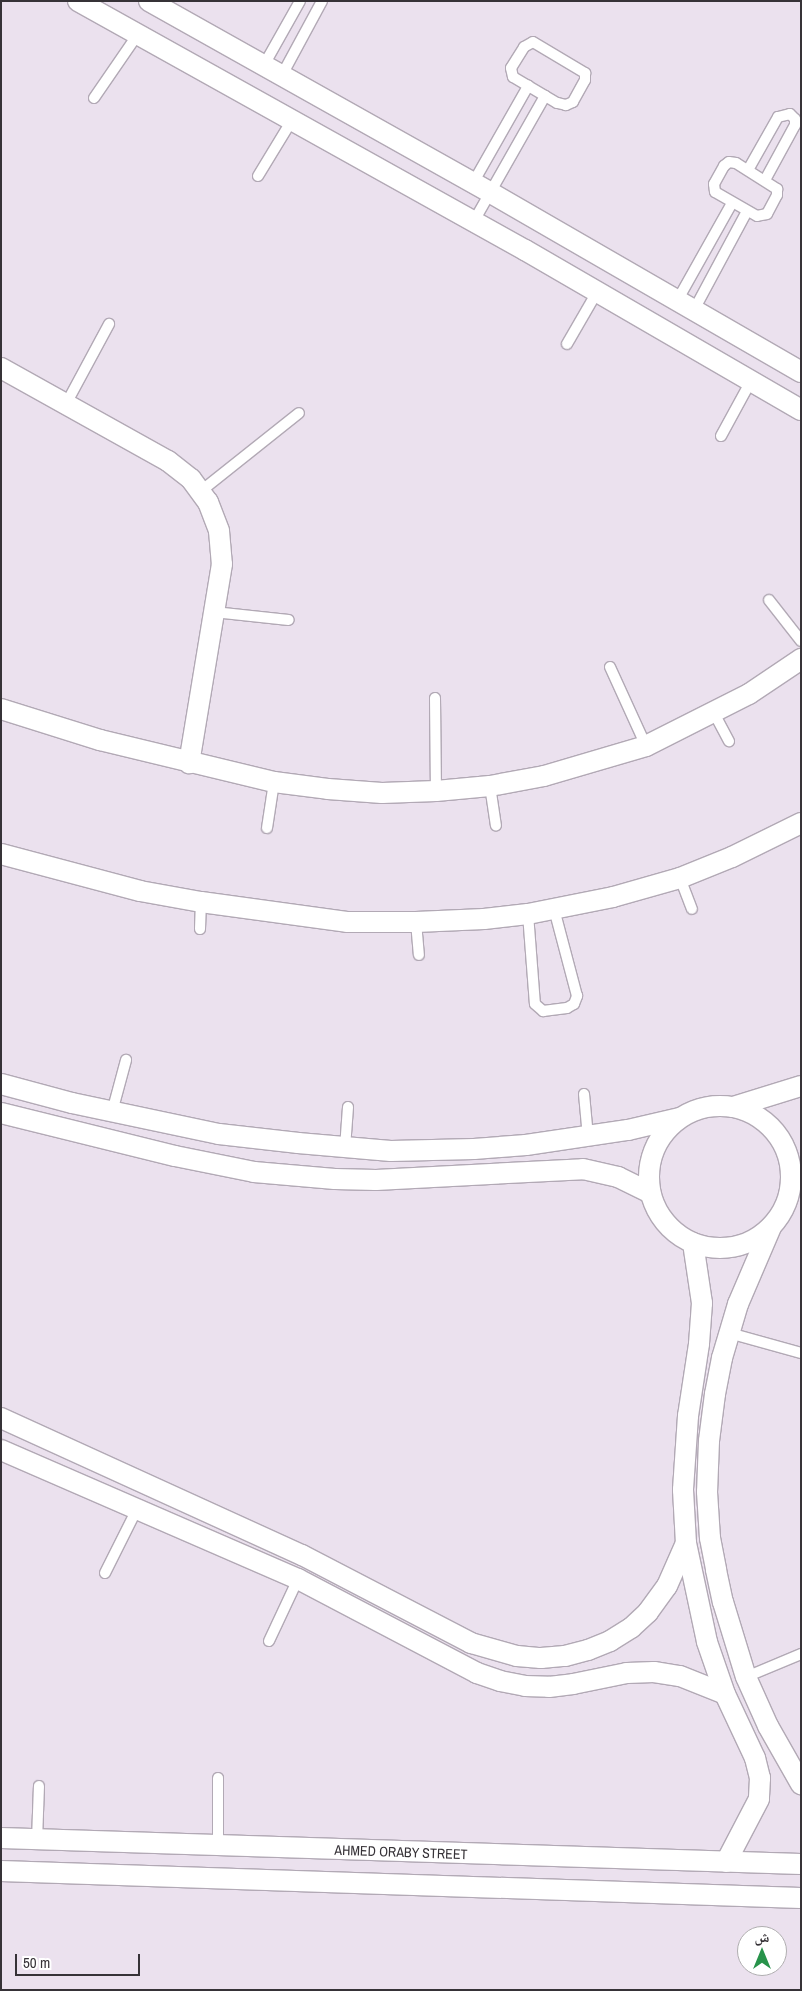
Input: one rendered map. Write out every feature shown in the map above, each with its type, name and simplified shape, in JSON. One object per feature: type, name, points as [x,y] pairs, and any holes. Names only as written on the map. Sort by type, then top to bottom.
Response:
[{"type":"street","points":[[78,1],[474,221],[801,410]]},
{"type":"street","points":[[149,1],[491,193],[801,372]]},
{"type":"street","points":[[1,368],[168,461],[185,474],[201,491],[215,516],[222,548],[222,564],[189,763]]},
{"type":"street","points":[[1,709],[100,740],[274,782],[328,790],[436,791],[490,786],[544,776],[646,746],[749,694],[801,659]]},
{"type":"street","points":[[1,854],[140,891],[200,902],[347,922],[416,922],[484,919],[528,914],[613,898],[680,878],[732,857],[801,823]]},
{"type":"street","points":[[1,1084],[112,1112],[219,1134],[345,1148],[391,1151],[474,1149],[588,1137],[679,1118],[705,1107],[733,1107],[801,1086]]},
{"type":"street","points":[[733,1107],[759,1118],[779,1137],[785,1149],[790,1170],[790,1190],[786,1204]]},
{"type":"street","points":[[1,1113],[174,1156],[262,1173],[327,1179],[376,1180],[583,1169],[618,1177],[649,1192]]},
{"type":"street","points":[[679,1118],[660,1138],[649,1164],[649,1192],[657,1211],[669,1228],[693,1243],[720,1249],[734,1247],[760,1236],[771,1227]]},
{"type":"street","points":[[801,1182],[771,1227],[748,1280],[729,1333],[714,1394],[709,1441],[707,1492],[710,1538],[716,1570],[723,1602],[746,1677],[768,1726],[801,1784]]},
{"type":"street","points":[[693,1243],[701,1284],[702,1304],[699,1344],[688,1416],[683,1490],[686,1543],[707,1642],[725,1694],[758,1767],[760,1788],[759,1799],[726,1862]]},
{"type":"street","points":[[1,1418],[302,1555],[471,1643],[517,1656],[541,1658],[580,1652],[610,1641],[631,1628],[648,1612],[667,1586],[686,1543]]},
{"type":"street","points":[[1,1450],[298,1579],[477,1673],[500,1681],[549,1687],[627,1673],[654,1672],[680,1676],[725,1694]]},
{"type":"street","name":"AHMED ORABY STREET","points":[[1,1838],[801,1864]]},
{"type":"street","points":[[1,1871],[801,1898]]},
{"type":"lane","points":[[264,66],[300,1]]},
{"type":"lane","points":[[282,76],[322,1]]},
{"type":"lane","points":[[94,98],[138,34]]},
{"type":"lane","points":[[530,43],[537,44],[585,73],[585,80],[570,104],[561,104],[545,96],[513,77],[511,71],[524,46],[530,43]]},
{"type":"lane","points":[[473,183],[528,86]]},
{"type":"lane","points":[[474,221],[545,96]]},
{"type":"lane","points":[[748,170],[778,117],[790,114],[795,119],[795,125],[764,180]]},
{"type":"lane","points":[[258,176],[292,120]]},
{"type":"lane","points":[[729,162],[748,170],[764,180],[775,187],[778,192],[767,214],[760,217],[715,192],[714,184],[724,166],[729,162]]},
{"type":"lane","points":[[686,306],[732,203]]},
{"type":"lane","points":[[686,306],[747,211]]},
{"type":"lane","points":[[567,344],[597,292]]},
{"type":"lane","points":[[66,404],[109,324]]},
{"type":"lane","points":[[721,436],[751,381]]},
{"type":"lane","points":[[201,491],[299,413]]},
{"type":"lane","points":[[769,600],[801,641]]},
{"type":"lane","points":[[214,612],[289,620]]},
{"type":"lane","points":[[610,668],[646,746]]},
{"type":"lane","points":[[435,698],[436,791]]},
{"type":"lane","points":[[714,713],[729,741]]},
{"type":"lane","points":[[267,828],[274,782]]},
{"type":"lane","points":[[490,786],[496,826]]},
{"type":"lane","points":[[680,878],[692,910]]},
{"type":"lane","points":[[200,902],[200,929]]},
{"type":"lane","points":[[528,914],[535,1004],[542,1011],[567,1008],[574,1004],[577,996],[554,909]]},
{"type":"lane","points":[[416,922],[419,954]]},
{"type":"lane","points":[[112,1112],[126,1060]]},
{"type":"lane","points":[[584,1094],[588,1137]]},
{"type":"lane","points":[[345,1148],[348,1107]]},
{"type":"lane","points":[[729,1333],[801,1354]]},
{"type":"lane","points":[[105,1573],[137,1509]]},
{"type":"lane","points":[[269,1641],[298,1579]]},
{"type":"lane","points":[[746,1677],[801,1654]]},
{"type":"lane","points":[[218,1778],[218,1846]]},
{"type":"lane","points":[[37,1840],[39,1786]]}]
